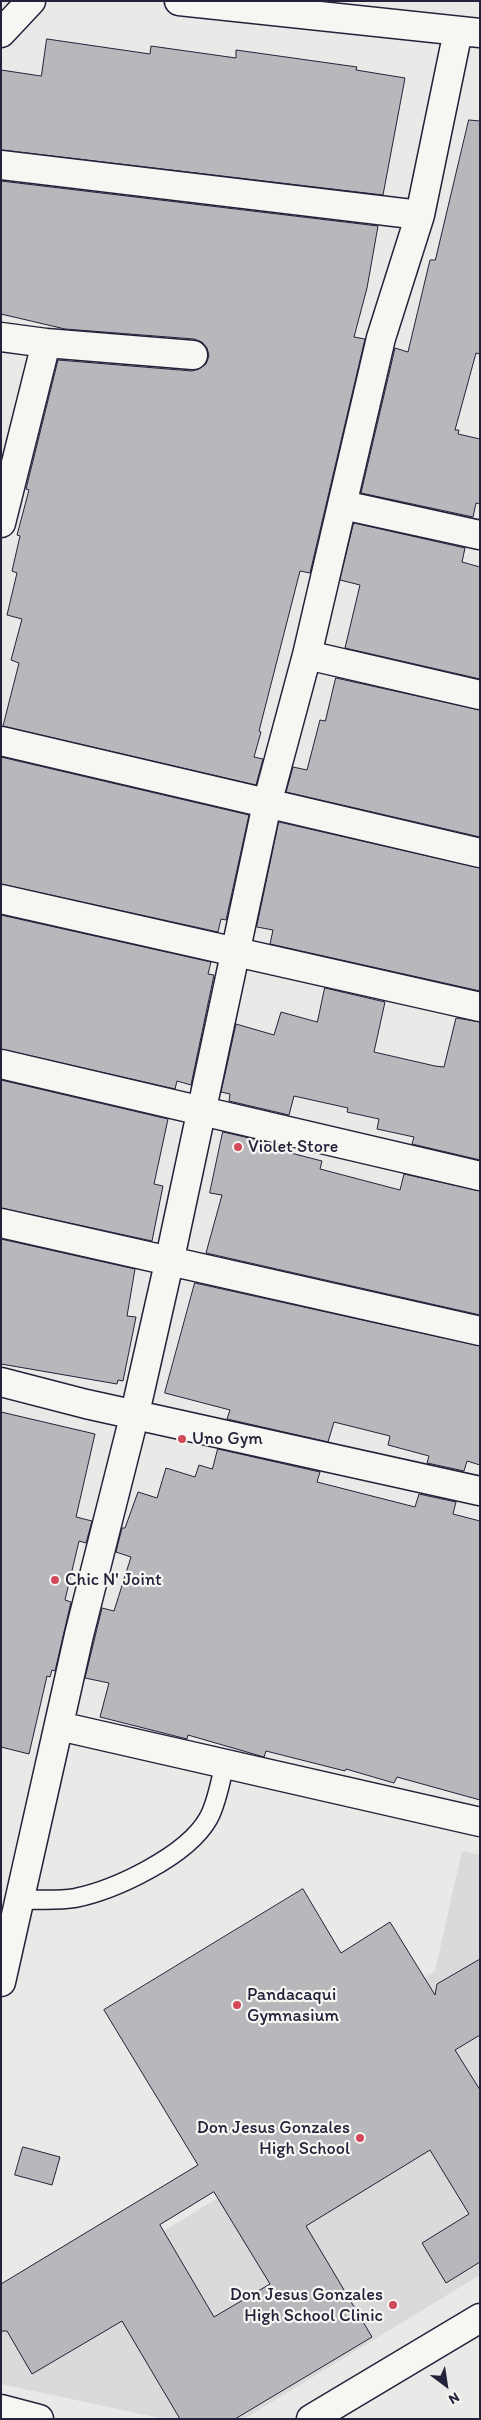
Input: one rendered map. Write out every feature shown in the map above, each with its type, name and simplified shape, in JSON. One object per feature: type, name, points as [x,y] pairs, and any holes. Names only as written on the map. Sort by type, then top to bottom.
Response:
[{"type":"street","points":[[1,33],[31,1]]},
{"type":"street","points":[[1,1982],[11,1897],[59,1726],[93,1574],[135,1413],[267,804],[307,655],[381,338],[420,215],[469,32],[179,1]]},
{"type":"street","points":[[1,165],[420,215]]},
{"type":"street","points":[[1,337],[46,344],[193,355]]},
{"type":"street","points":[[1,523],[46,344]]},
{"type":"street","points":[[343,505],[480,535]]},
{"type":"street","points":[[307,655],[480,695]]},
{"type":"street","points":[[1,741],[480,853]]},
{"type":"street","points":[[1,899],[480,1007]]},
{"type":"street","points":[[1,1064],[480,1176]]},
{"type":"street","points":[[1,1223],[169,1263],[480,1332]]},
{"type":"street","points":[[1,1382],[480,1491]]},
{"type":"street","points":[[59,1726],[480,1822]]},
{"type":"street","points":[[311,2419],[480,2318]]},
{"type":"street","points":[[1,2409],[39,2419]]},
{"type":"lane","points":[[11,1897],[74,1898],[106,1888],[153,1867],[191,1840],[208,1818],[225,1764]]},
{"type":"shaded area","name":"Don Jesus Gonzales High School","points":[[462,1851],[480,1855],[480,2275],[244,2419],[164,2419],[1,2384],[1,2331],[260,2172],[219,2105],[435,1971]]},
{"type":"building","points":[[47,39],[150,54],[151,46],[236,58],[236,50],[357,67],[356,70],[405,78],[383,195],[1,150],[1,70],[41,76]]},
{"type":"building","points":[[469,120],[480,121],[480,354],[476,353],[455,430],[459,430],[458,434],[480,439],[480,504],[476,503],[473,517],[361,493],[395,348],[408,352],[430,260],[435,260]]},
{"type":"building","points":[[1,181],[378,226],[367,288],[354,337],[365,339],[310,573],[300,571],[259,731],[261,732],[254,757],[263,759],[256,785],[3,726],[19,663],[11,660],[22,619],[7,615],[17,573],[12,571],[20,536],[17,535],[29,490],[26,489],[58,360],[192,371],[206,364],[209,356],[207,348],[202,342],[194,339],[65,329],[1,314]]},
{"type":"building","points":[[354,523],[465,548],[462,562],[480,567],[480,679],[345,648],[360,585],[340,580]]},
{"type":"building","points":[[336,678],[480,710],[480,837],[286,792],[293,767],[307,770],[320,720],[325,721]]},
{"type":"building","points":[[1,757],[249,815],[226,920],[221,919],[218,932],[1,884]]},
{"type":"building","points":[[279,822],[480,868],[480,991],[270,944],[273,930],[257,927]]},
{"type":"building","points":[[1,915],[211,962],[208,974],[214,975],[191,1085],[177,1081],[175,1089],[1,1049]]},
{"type":"building","points":[[325,988],[385,1002],[374,1052],[435,1066],[444,1067],[456,1018],[480,1022],[480,1160],[412,1144],[414,1137],[377,1129],[379,1119],[347,1112],[348,1108],[294,1096],[289,1115],[229,1101],[230,1094],[221,1092],[236,1024],[274,1035],[281,1012],[317,1022]]},
{"type":"building","points":[[1,1080],[168,1119],[154,1184],[163,1186],[152,1241],[1,1208]]},
{"type":"building","points":[[223,1132],[280,1145],[279,1150],[322,1161],[320,1169],[400,1190],[404,1174],[480,1191],[480,1315],[206,1253],[222,1195],[210,1193]]},
{"type":"building","points":[[1,1239],[135,1269],[127,1316],[136,1317],[123,1381],[118,1380],[117,1384],[1,1364]]},
{"type":"building","points":[[195,1283],[480,1346],[480,1465],[467,1461],[464,1471],[427,1463],[429,1456],[388,1445],[390,1436],[334,1422],[328,1442],[227,1419],[230,1410],[165,1393]]},
{"type":"building","points":[[1,1412],[95,1434],[76,1517],[92,1521],[86,1543],[79,1541],[65,1600],[71,1602],[55,1671],[52,1670],[50,1677],[47,1676],[29,1754],[1,1747]]},
{"type":"building","points":[[218,1449],[320,1472],[317,1482],[415,1507],[419,1494],[456,1502],[453,1514],[480,1521],[480,1800],[397,1777],[394,1783],[346,1769],[345,1771],[266,1751],[264,1757],[188,1735],[187,1739],[100,1717],[109,1683],[85,1678],[102,1608],[114,1611],[131,1557],[116,1552],[122,1528],[125,1528],[138,1492],[157,1498],[166,1468],[195,1477],[199,1465],[212,1469]]},
{"type":"building","name":"Don Jesus Gonzales High School","points":[[303,1889],[341,1953],[390,1922],[435,1995],[437,1984],[480,1959],[480,2035],[455,2050],[480,2090],[480,2262],[446,2283],[422,2243],[469,2214],[430,2150],[306,2226],[372,2337],[235,2419],[180,2419],[122,2321],[32,2374],[7,2331],[1,2331],[1,2284],[198,2165],[104,2010]],"holes":[[[214,2192],[270,2284],[214,2317],[160,2225]]]},
{"type":"building","points":[[23,2147],[60,2157],[52,2185],[15,2175]]},
{"type":"place","name":"Violet Store","points":[[238,1147]]},
{"type":"place","name":"Uno Gym","points":[[182,1439]]},
{"type":"place","name":"Chic N' Joint","points":[[55,1580]]},
{"type":"place","name":"Pandacaqui Gymnasium","points":[[237,2005]]},
{"type":"place","name":"Don Jesus Gonzales High School","points":[[360,2138]]},
{"type":"place","name":"Don Jesus Gonzales High School Clinic","points":[[393,2305]]}]
